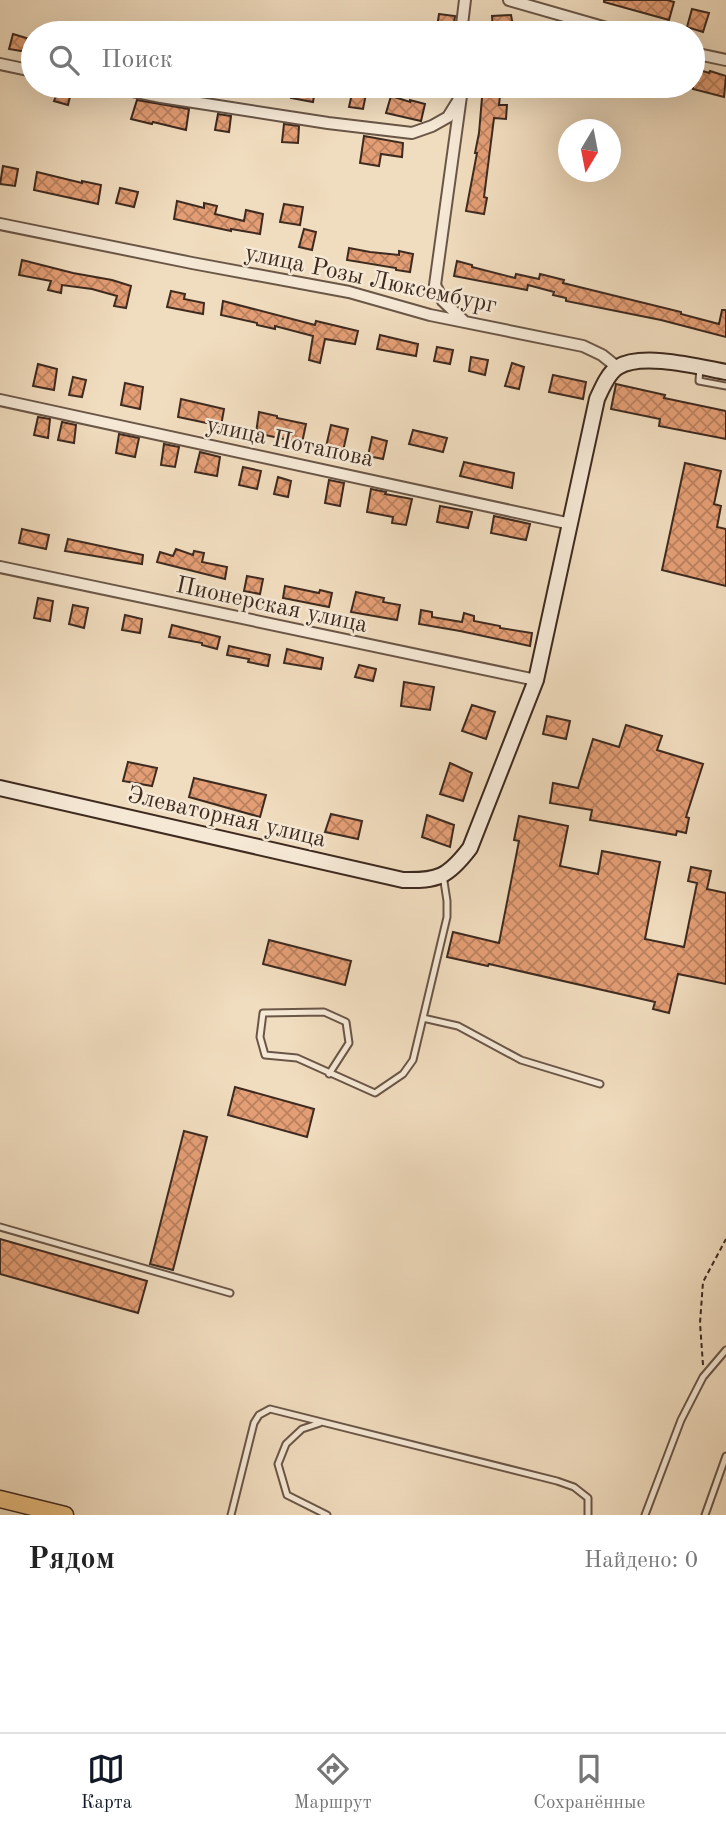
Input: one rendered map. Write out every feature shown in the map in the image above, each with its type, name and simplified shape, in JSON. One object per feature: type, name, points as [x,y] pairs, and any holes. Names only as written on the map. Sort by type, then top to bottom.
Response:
[{"type":"main road","points":[[443,875],[460,862],[470,848],[536,680],[597,399],[606,381],[617,367],[634,361],[650,360],[726,372]]},
{"type":"main road","name":"Элеваторная улица","points":[[0,788],[403,880],[425,881],[443,875]]},
{"type":"main road","points":[[0,1499],[65,1515]]},
{"type":"street","points":[[462,21],[465,0]]},
{"type":"street","points":[[509,0],[582,21]]},
{"type":"street","points":[[705,56],[726,60]]},
{"type":"street","points":[[0,64],[21,68]]},
{"type":"street","points":[[167,98],[412,133],[448,117],[457,98]]},
{"type":"street","points":[[459,98],[435,285],[443,301],[465,322]]},
{"type":"street","name":"улица Розы Люксембург","points":[[0,224],[349,292],[430,315],[583,346],[602,355],[617,367]]},
{"type":"street","name":"улица Потапова","points":[[0,400],[571,524]]},
{"type":"street","name":"Пионерская улица","points":[[0,567],[536,680]]},
{"type":"lane","points":[[700,368],[699,381],[726,386]]},
{"type":"lane","points":[[329,1074],[349,1043],[346,1022],[324,1012],[263,1013],[260,1037],[265,1055],[296,1058],[329,1074],[375,1093],[403,1074],[412,1060],[447,917],[443,875]]},
{"type":"lane","points":[[423,1018],[458,1026],[521,1060],[600,1084]]},
{"type":"lane","points":[[0,1227],[230,1293]]},
{"type":"lane","points":[[645,1515],[681,1420],[703,1377],[726,1350]]},
{"type":"lane","points":[[231,1515],[254,1423],[259,1415],[270,1409],[557,1481],[574,1487],[588,1498],[588,1515]]},
{"type":"lane","points":[[323,1422],[302,1429],[294,1436],[286,1444],[278,1464],[287,1495],[327,1515]]},
{"type":"lane","points":[[705,1515],[726,1456]]},
{"type":"path","points":[[703,1377],[700,1323],[702,1282],[726,1239]]},
{"type":"building","points":[[604,0],[667,0],[674,2],[669,20]]},
{"type":"building","points":[[692,9],[709,13],[705,26],[705,21],[689,21]]},
{"type":"building","points":[[439,14],[455,16],[454,21],[438,21]]},
{"type":"building","points":[[511,15],[512,21],[492,21],[492,16]]},
{"type":"building","points":[[13,34],[21,36],[21,51],[9,49]]},
{"type":"building","points":[[705,72],[726,76],[724,97],[705,92]]},
{"type":"building","points":[[55,98],[70,98],[68,105],[54,101]]},
{"type":"building","points":[[291,98],[314,98],[313,102]]},
{"type":"building","points":[[351,98],[365,98],[363,109],[349,107]]},
{"type":"building","points":[[390,98],[425,104],[421,121],[386,113]]},
{"type":"building","points":[[482,98],[500,98],[499,105],[507,105],[506,119],[494,118],[484,214],[466,211]]},
{"type":"building","points":[[137,100],[189,109],[186,130],[131,119]]},
{"type":"building","points":[[218,114],[231,116],[229,132],[215,130]]},
{"type":"building","points":[[284,124],[299,126],[298,143],[282,142]]},
{"type":"building","points":[[364,136],[403,143],[402,157],[381,154],[379,166],[360,163]]},
{"type":"building","points":[[3,166],[18,169],[15,186],[0,184]]},
{"type":"building","points":[[37,172],[101,185],[98,204],[34,190]]},
{"type":"building","points":[[120,188],[138,192],[134,207],[116,203]]},
{"type":"building","points":[[177,201],[204,208],[204,203],[217,206],[215,214],[244,221],[246,210],[263,214],[260,234],[174,219]]},
{"type":"building","points":[[284,204],[303,207],[300,225],[280,222]]},
{"type":"building","points":[[304,229],[316,232],[312,250],[299,247]]},
{"type":"building","points":[[349,248],[399,255],[399,251],[413,254],[410,272],[347,260]]},
{"type":"building","points":[[22,260],[131,286],[126,308],[114,306],[117,296],[92,289],[62,285],[61,293],[48,290],[51,281],[19,275]]},
{"type":"building","points":[[457,261],[515,278],[516,274],[539,279],[540,274],[564,280],[563,283],[719,324],[722,310],[726,310],[726,337],[661,320],[566,301],[566,298],[553,295],[554,292],[528,285],[527,290],[454,276]]},
{"type":"building","points":[[171,291],[185,294],[184,299],[204,303],[203,314],[167,307]]},
{"type":"building","points":[[223,301],[315,325],[316,321],[358,331],[355,344],[325,339],[320,363],[309,360],[313,336],[221,315]]},
{"type":"building","points":[[380,335],[418,344],[416,356],[377,349]]},
{"type":"building","points":[[437,347],[453,350],[450,364],[434,361]]},
{"type":"building","points":[[471,357],[488,360],[485,375],[469,371]]},
{"type":"building","points":[[512,363],[524,367],[519,389],[505,386]]},
{"type":"building","points":[[38,364],[57,369],[54,390],[33,386]]},
{"type":"building","points":[[553,375],[586,382],[583,399],[549,392]]},
{"type":"building","points":[[73,377],[86,380],[82,397],[69,395]]},
{"type":"building","points":[[125,383],[143,387],[140,409],[121,405]]},
{"type":"building","points":[[616,384],[665,395],[664,398],[726,411],[726,439],[659,426],[660,419],[611,409]]},
{"type":"building","points":[[181,399],[224,409],[221,426],[178,417]]},
{"type":"building","points":[[259,412],[306,424],[302,443],[256,433]]},
{"type":"building","points":[[38,417],[50,419],[48,438],[34,435]]},
{"type":"building","points":[[62,422],[76,425],[74,443],[58,440]]},
{"type":"building","points":[[331,425],[348,429],[343,451],[326,447]]},
{"type":"building","points":[[413,430],[447,438],[443,452],[409,444]]},
{"type":"building","points":[[119,434],[139,438],[135,457],[116,453]]},
{"type":"building","points":[[372,437],[387,441],[383,459],[368,456]]},
{"type":"building","points":[[164,444],[179,447],[175,467],[161,465]]},
{"type":"building","points":[[200,452],[220,457],[217,476],[195,472]]},
{"type":"building","points":[[464,462],[514,473],[512,488],[460,476]]},
{"type":"building","points":[[685,463],[721,471],[714,504],[721,506],[717,527],[726,529],[726,586],[662,570]]},
{"type":"building","points":[[243,467],[261,471],[257,489],[239,485]]},
{"type":"building","points":[[278,477],[291,481],[288,497],[274,494]]},
{"type":"building","points":[[329,480],[344,483],[340,506],[325,503]]},
{"type":"building","points":[[371,489],[412,499],[406,525],[392,523],[393,517],[367,512]]},
{"type":"building","points":[[440,506],[472,512],[468,528],[437,522]]},
{"type":"building","points":[[494,516],[530,524],[526,540],[491,533]]},
{"type":"building","points":[[22,529],[49,535],[46,549],[19,543]]},
{"type":"building","points":[[68,539],[143,555],[142,564],[65,551]]},
{"type":"building","points":[[176,549],[193,555],[194,551],[204,553],[202,562],[227,567],[225,579],[157,562],[160,552],[173,556]]},
{"type":"building","points":[[247,576],[263,579],[260,594],[244,591]]},
{"type":"building","points":[[285,586],[332,593],[329,607],[283,598]]},
{"type":"building","points":[[356,592],[384,598],[383,602],[400,605],[397,620],[351,612]]},
{"type":"building","points":[[38,598],[53,601],[50,621],[34,618]]},
{"type":"building","points":[[73,605],[88,608],[84,628],[69,624]]},
{"type":"building","points":[[421,610],[432,612],[432,617],[462,622],[464,613],[474,616],[474,621],[532,633],[530,646],[419,624]]},
{"type":"building","points":[[125,615],[142,619],[140,633],[122,630]]},
{"type":"building","points":[[172,625],[220,637],[217,649],[202,643],[169,637]]},
{"type":"building","points":[[229,646],[270,655],[268,666],[227,655]]},
{"type":"building","points":[[287,649],[323,658],[321,669],[284,663]]},
{"type":"building","points":[[359,665],[376,669],[373,681],[355,677]]},
{"type":"building","points":[[404,682],[434,687],[430,710],[401,706]]},
{"type":"building","points":[[472,705],[495,712],[486,739],[462,731]]},
{"type":"building","points":[[547,716],[570,721],[566,739],[543,734]]},
{"type":"building","points":[[626,725],[662,736],[657,750],[703,764],[686,817],[689,818],[686,833],[677,831],[676,835],[590,820],[592,810],[550,803],[553,783],[578,788],[593,739],[619,747]]},
{"type":"building","points":[[128,762],[157,768],[152,786],[123,781]]},
{"type":"building","points":[[450,763],[472,773],[463,801],[440,794]]},
{"type":"building","points":[[194,778],[266,795],[260,817],[189,797]]},
{"type":"building","points":[[331,814],[362,821],[358,839],[325,832]]},
{"type":"building","points":[[427,815],[454,825],[450,847],[422,837]]},
{"type":"building","points":[[519,816],[568,826],[560,866],[598,874],[602,851],[660,862],[645,939],[684,947],[697,883],[688,881],[691,867],[711,871],[707,889],[726,893],[726,984],[678,974],[669,1013],[653,1009],[655,1002],[447,957],[453,932],[499,943],[519,841],[514,840]]},
{"type":"building","points":[[269,940],[351,961],[345,985],[263,964]]},
{"type":"building","points":[[235,1087],[314,1109],[307,1137],[228,1115]]},
{"type":"building","points":[[184,1131],[207,1137],[173,1270],[150,1264]]},
{"type":"building","points":[[0,1239],[147,1281],[138,1313],[0,1274]]}]
